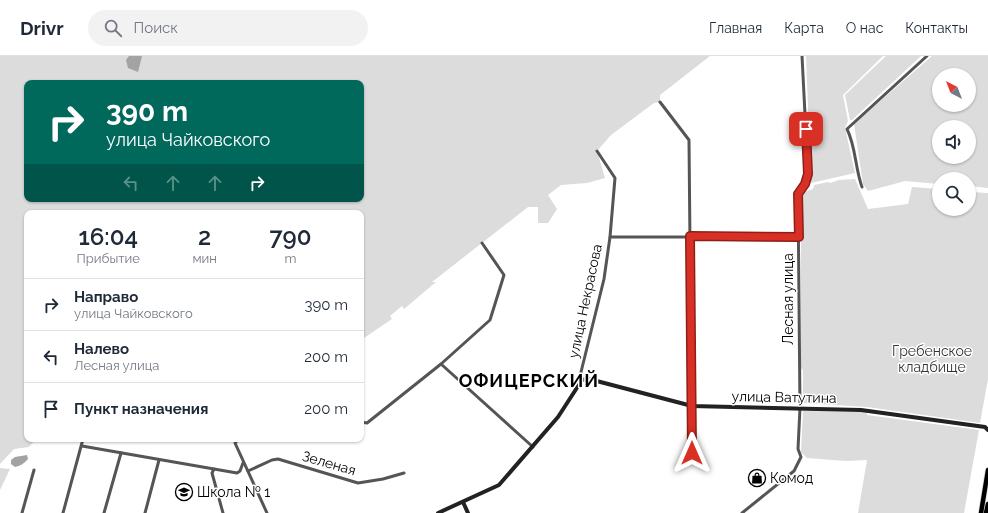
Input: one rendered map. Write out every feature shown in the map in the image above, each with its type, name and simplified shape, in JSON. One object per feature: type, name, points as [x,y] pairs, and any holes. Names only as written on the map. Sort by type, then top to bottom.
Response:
[{"type":"main road","points":[[981,513],[988,470]]},
{"type":"street","name":"Лесная улица","points":[[742,513],[794,471],[800,457],[798,449],[800,408],[798,194],[805,184],[808,174],[802,56]]},
{"type":"street","points":[[862,187],[857,174],[854,149],[847,129],[927,56]]},
{"type":"street","points":[[660,102],[689,140],[692,453]]},
{"type":"street","name":"улица Некрасова","points":[[438,513],[499,485],[558,417],[582,380],[581,372],[604,280],[610,237],[615,178],[597,151]]},
{"type":"street","points":[[610,237],[799,237]]},
{"type":"street","points":[[364,422],[367,423],[440,364],[490,320],[504,275],[482,242]]},
{"type":"street","points":[[440,364],[533,447]]},
{"type":"street","name":"улица Ватутина","points":[[582,380],[589,379],[692,406],[861,410],[987,428]]},
{"type":"street","points":[[63,513],[83,442]]},
{"type":"street","points":[[236,442],[235,443],[243,463],[266,513]]},
{"type":"street","points":[[82,446],[237,473],[240,471],[243,463]]},
{"type":"street","points":[[104,513],[120,453]]},
{"type":"street","name":"Зеленая","points":[[248,471],[272,460],[278,459],[358,483],[383,479],[404,473]]},
{"type":"street","points":[[145,513],[159,460]]},
{"type":"street","points":[[22,513],[34,470]]},
{"type":"street","points":[[214,470],[212,473],[223,513]]},
{"type":"street","points":[[463,502],[468,513]]},
{"type":"green space","points":[[0,56],[710,56],[660,95],[660,102],[654,103],[611,135],[597,151],[605,178],[587,183],[561,185],[548,195],[557,209],[548,223],[538,223],[538,207],[528,207],[432,282],[436,282],[404,309],[402,306],[390,316],[392,319],[364,338],[364,210],[24,210],[24,442],[33,442],[29,447],[14,449],[0,464]]},
{"type":"green space","points":[[806,56],[883,56],[843,95],[848,121],[845,128],[855,173],[811,183]]},
{"type":"green space","points":[[886,56],[921,56],[852,120],[850,120],[845,95]]},
{"type":"green space","points":[[932,56],[988,56],[988,188],[976,187],[976,172],[932,172],[932,183],[905,181],[868,191],[863,184],[854,124]]},
{"type":"green space","points":[[855,179],[868,209],[908,204],[912,187],[932,188],[932,216],[976,216],[976,192],[988,193],[988,379],[980,423],[867,407],[803,403],[803,370],[801,368],[801,193],[813,189],[814,185],[839,180]]},
{"type":"green space","name":"Гребенское кладбище","points":[[803,411],[867,412],[867,415],[979,430],[964,513],[858,513],[867,460],[846,461],[807,458],[801,452]]},
{"type":"green space","points":[[0,468],[10,469],[0,490]]},
{"type":"shaded area","points":[[129,56],[142,56],[138,72],[128,68],[126,60]]},
{"type":"shaded area","points":[[27,455],[28,459],[19,466],[15,467],[11,464],[11,460],[15,457]]},
{"type":"place","name":"Комод","points":[[757,478]]},
{"type":"place","name":"Школа № 1","points":[[184,492]]},
{"type":"district","name":"ОФИЦЕРСКИЙ","points":[[529,380]]},
{"type":"route","points":[[692,453],[690,236],[799,237],[798,194],[805,184],[808,174],[806,129]]}]
